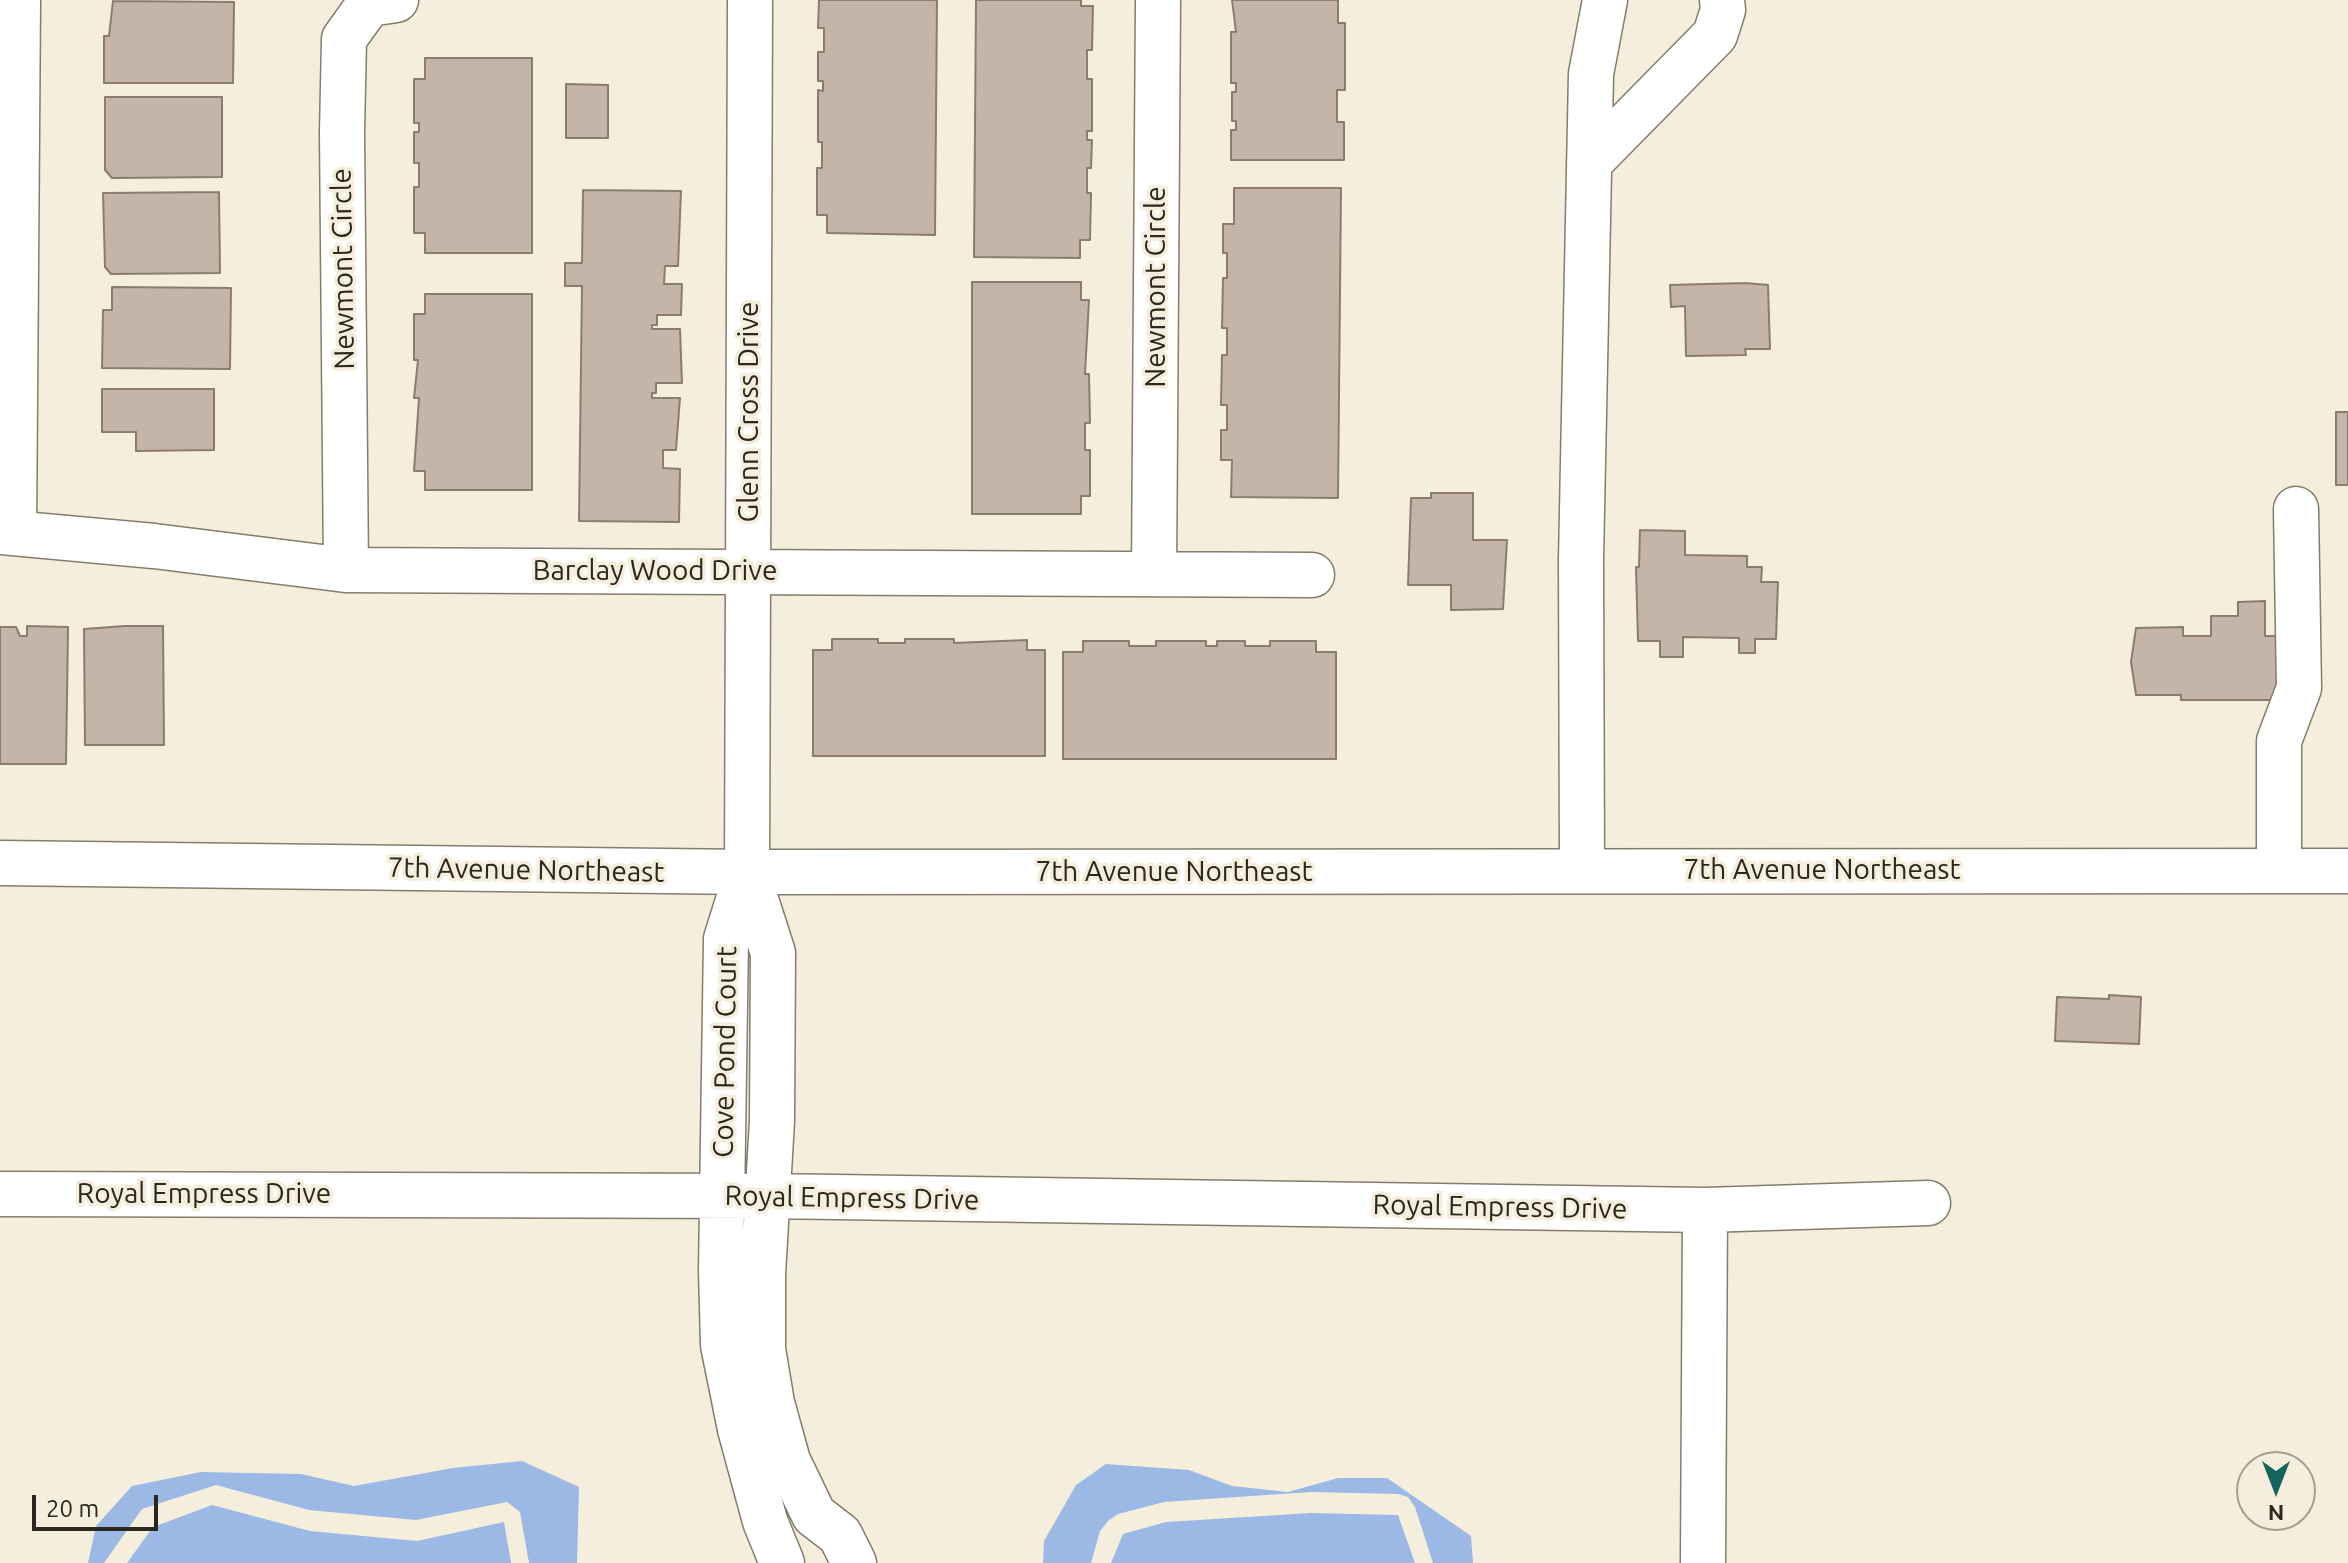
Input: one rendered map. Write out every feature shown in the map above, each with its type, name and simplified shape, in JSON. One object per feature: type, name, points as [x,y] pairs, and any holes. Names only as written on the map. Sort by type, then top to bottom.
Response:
[{"type":"street","points":[[7,532],[18,0]]},
{"type":"street","name":"Newmont Circle","points":[[346,570],[342,149],[344,39],[369,4],[396,0]]},
{"type":"street","name":"Glenn Cross Drive","points":[[747,872],[750,0]]},
{"type":"street","name":"Newmont Circle","points":[[1154,573],[1158,0]]},
{"type":"street","points":[[1582,871],[1581,559],[1591,74],[1605,0]]},
{"type":"street","points":[[1589,163],[1715,35],[1723,10],[1722,0]]},
{"type":"street","points":[[2279,871],[2279,741],[2299,688],[2296,509]]},
{"type":"street","name":"Barclay Wood Drive","points":[[7,532],[346,570],[1312,575]]},
{"type":"street","name":"7th Avenue Northeast","points":[[0,863],[747,872],[2348,871]]},
{"type":"street","name":"Cove Pond Court","points":[[747,872],[726,939],[721,1196],[723,1345],[765,1521],[782,1563]]},
{"type":"street","name":"Cove Pond Court","points":[[747,872],[773,953],[763,1349],[772,1403],[788,1461],[814,1515],[840,1535],[854,1563]]},
{"type":"street","name":"Royal Empress Drive","points":[[0,1194],[769,1196],[1705,1210],[1928,1203]]},
{"type":"street","points":[[1703,1563],[1705,1210]]},
{"type":"water","points":[[522,1461],[579,1487],[577,1563],[529,1563],[520,1512],[507,1502],[416,1520],[309,1510],[216,1485],[142,1509],[104,1563],[88,1563],[96,1526],[132,1486],[201,1472],[301,1474],[354,1486],[453,1468]]},
{"type":"water","points":[[1106,1464],[1189,1470],[1232,1486],[1288,1492],[1338,1478],[1387,1478],[1471,1536],[1473,1563],[1433,1563],[1415,1507],[1408,1497],[1398,1494],[1311,1492],[1164,1502],[1118,1514],[1100,1531],[1091,1563],[1043,1563],[1044,1541],[1076,1485]]},
{"type":"water","points":[[212,1505],[310,1531],[417,1541],[504,1522],[511,1563],[127,1563],[153,1527]]},
{"type":"water","points":[[1311,1513],[1398,1515],[1415,1563],[1111,1563],[1123,1534],[1166,1522]]},
{"type":"building","points":[[819,0],[937,0],[935,235],[827,233],[827,215],[817,215],[817,168],[822,168],[822,142],[818,142],[818,90],[823,91],[823,81],[818,81],[818,52],[824,52],[824,28],[818,28]]},
{"type":"building","points":[[976,0],[1081,0],[1081,6],[1093,6],[1092,50],[1087,50],[1087,79],[1092,79],[1092,131],[1087,131],[1087,140],[1092,140],[1091,168],[1087,168],[1087,193],[1091,193],[1090,240],[1080,240],[1080,258],[974,257]]},
{"type":"building","points":[[1232,0],[1338,0],[1338,23],[1345,23],[1345,90],[1337,90],[1337,122],[1344,122],[1344,160],[1231,160],[1231,130],[1236,130],[1236,121],[1232,121],[1232,92],[1236,92],[1236,83],[1231,83],[1231,32],[1236,32]]},
{"type":"building","points":[[113,1],[234,2],[233,83],[104,83],[104,36],[109,36]]},
{"type":"building","points":[[425,58],[532,58],[532,253],[425,253],[425,233],[414,233],[414,187],[419,187],[419,163],[414,163],[414,132],[419,132],[419,123],[414,123],[414,79],[425,79]]},
{"type":"building","points":[[566,84],[608,85],[608,138],[566,138]]},
{"type":"building","points":[[105,97],[222,97],[222,177],[112,178],[105,170]]},
{"type":"building","points":[[1234,188],[1341,188],[1338,498],[1231,497],[1232,460],[1221,460],[1221,430],[1227,430],[1227,405],[1221,405],[1222,355],[1227,355],[1227,328],[1222,328],[1223,278],[1227,278],[1223,224],[1234,224]]},
{"type":"building","points":[[583,190],[681,191],[678,266],[665,266],[664,284],[682,284],[681,315],[657,315],[657,325],[652,325],[652,329],[680,329],[682,383],[656,383],[656,393],[652,393],[652,398],[680,398],[676,450],[663,450],[663,468],[680,469],[679,522],[579,521],[582,286],[565,286],[565,263],[582,263]]},
{"type":"building","points":[[219,192],[220,273],[111,274],[105,267],[103,193]]},
{"type":"building","points":[[972,282],[1081,282],[1081,300],[1089,300],[1085,374],[1089,374],[1090,423],[1085,423],[1085,450],[1090,450],[1090,496],[1081,496],[1081,514],[972,514]]},
{"type":"building","points":[[1670,285],[1768,285],[1770,349],[1745,349],[1746,355],[1686,356],[1685,306],[1671,307]]},
{"type":"building","points":[[112,287],[231,288],[230,369],[102,368],[103,310],[112,310]]},
{"type":"building","points":[[425,294],[532,294],[532,490],[425,490],[425,471],[414,471],[419,398],[414,398],[418,360],[414,360],[414,314],[425,314]]},
{"type":"building","points":[[102,389],[214,389],[214,450],[136,451],[136,432],[102,432]]},
{"type":"building","points":[[2336,412],[2348,412],[2348,485],[2336,485]]},
{"type":"building","points":[[1431,493],[1473,493],[1473,540],[1507,540],[1503,609],[1451,610],[1451,585],[1408,585],[1411,498],[1431,498]]},
{"type":"building","points":[[1640,530],[1685,531],[1685,555],[1747,556],[1747,567],[1762,567],[1761,582],[1778,582],[1776,639],[1755,639],[1755,653],[1739,653],[1739,638],[1683,637],[1683,657],[1660,657],[1660,641],[1638,641],[1636,567],[1639,567]]},
{"type":"building","points":[[2265,601],[2265,636],[2290,636],[2290,700],[2181,700],[2181,695],[2136,695],[2131,662],[2136,628],[2183,627],[2183,636],[2211,636],[2211,616],[2238,616],[2238,602]]},
{"type":"building","points":[[27,626],[68,627],[66,764],[0,764],[0,627],[16,627],[20,636],[27,636]]},
{"type":"building","points":[[163,626],[164,745],[85,745],[84,629]]},
{"type":"building","points":[[832,639],[878,639],[878,643],[905,643],[905,639],[954,639],[954,643],[1027,640],[1027,650],[1045,650],[1045,756],[813,756],[813,650],[832,650]]},
{"type":"building","points":[[1083,641],[1129,641],[1129,646],[1156,646],[1156,641],[1206,641],[1206,646],[1217,646],[1217,641],[1245,641],[1245,646],[1270,646],[1270,641],[1316,641],[1316,652],[1336,652],[1336,759],[1063,759],[1063,652],[1083,652]]},
{"type":"building","points":[[2109,995],[2141,997],[2139,1044],[2055,1041],[2057,997],[2109,999]]}]
